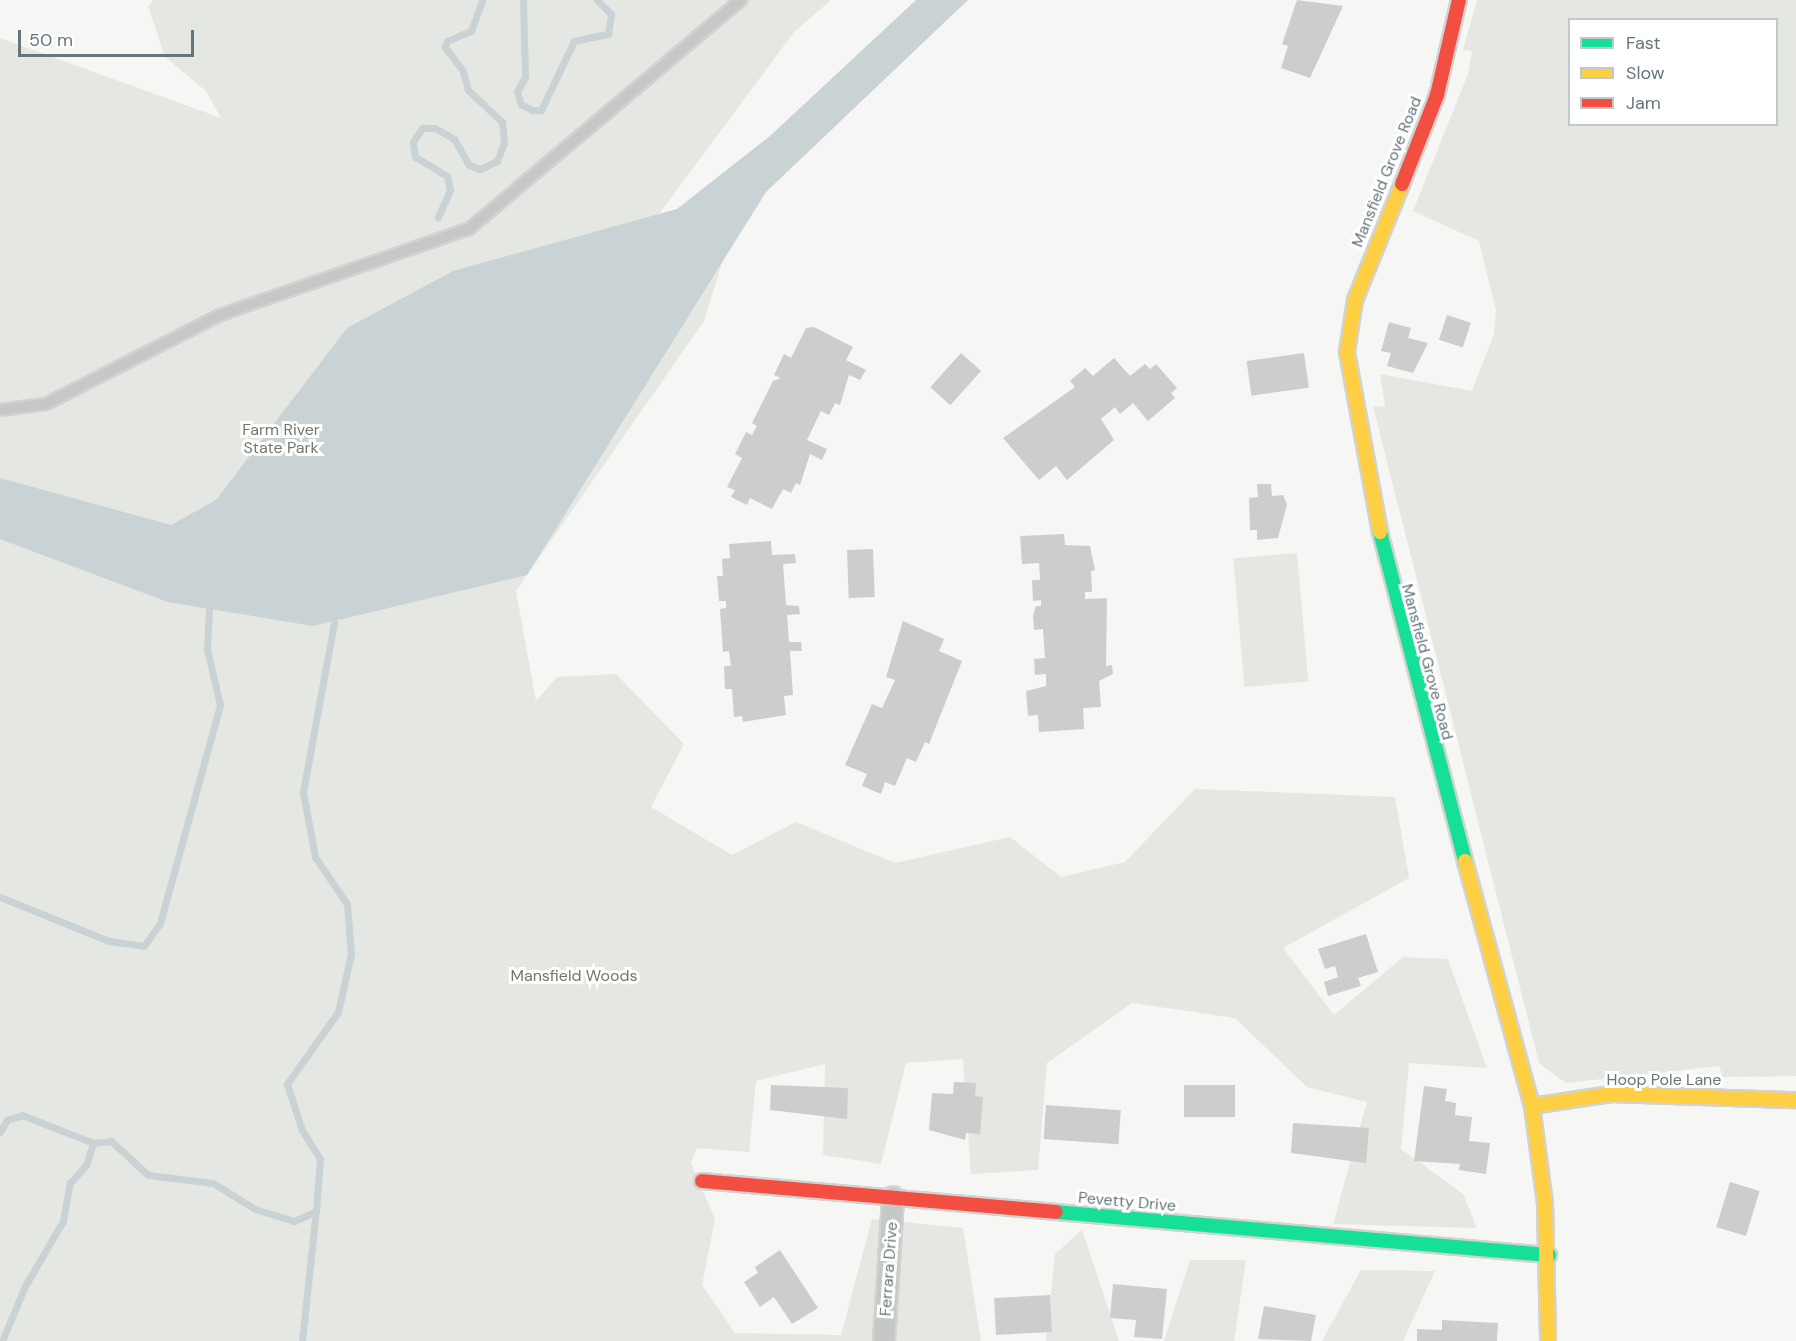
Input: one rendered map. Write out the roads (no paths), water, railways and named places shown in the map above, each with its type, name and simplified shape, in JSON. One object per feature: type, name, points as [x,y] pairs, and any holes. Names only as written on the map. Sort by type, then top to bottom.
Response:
[{"type":"street","name":"Mansfield Grove Road","points":[[1459,0],[1437,94],[1355,300],[1347,352],[1356,425],[1387,573],[1532,1106],[1549,1255],[1548,1341]]},
{"type":"street","name":"Hoop Pole Lane","points":[[1532,1106],[1611,1094],[1796,1100]]},
{"type":"street","name":"Pevetty Drive","points":[[702,1181],[1549,1255]]},
{"type":"street","name":"Ferrara Drive","points":[[884,1341],[893,1197]]},
{"type":"lane","points":[[0,410],[46,404],[219,315],[469,229],[741,0]]},
{"type":"waterway","points":[[438,217],[450,190],[447,176],[415,157],[413,142],[422,128],[435,128],[454,139],[469,165],[480,169],[497,161],[504,143],[502,122],[468,90],[463,71],[445,47],[447,41],[471,31],[482,0]]},
{"type":"waterway","points":[[523,0],[525,77],[517,92],[521,104],[532,110],[541,110],[574,41],[608,34],[611,14],[597,0]]},
{"type":"waterway","points":[[0,897],[109,941],[144,946],[160,923],[220,705],[207,649],[209,609]]},
{"type":"waterway","points":[[2,1341],[25,1286],[63,1221],[70,1183],[86,1165],[93,1143],[111,1141],[148,1175],[213,1183],[255,1209],[294,1221],[316,1211],[320,1159],[302,1130],[287,1084],[338,1012],[351,954],[347,904],[315,857],[303,792],[334,623]]},
{"type":"waterway","points":[[0,1132],[7,1120],[22,1115],[93,1143]]},
{"type":"waterway","points":[[302,1341],[316,1211]]},
{"type":"park label","name":"Farm River State Park","points":[[281,439]]},
{"type":"park label","name":"Mansfield Woods","points":[[574,976]]}]
